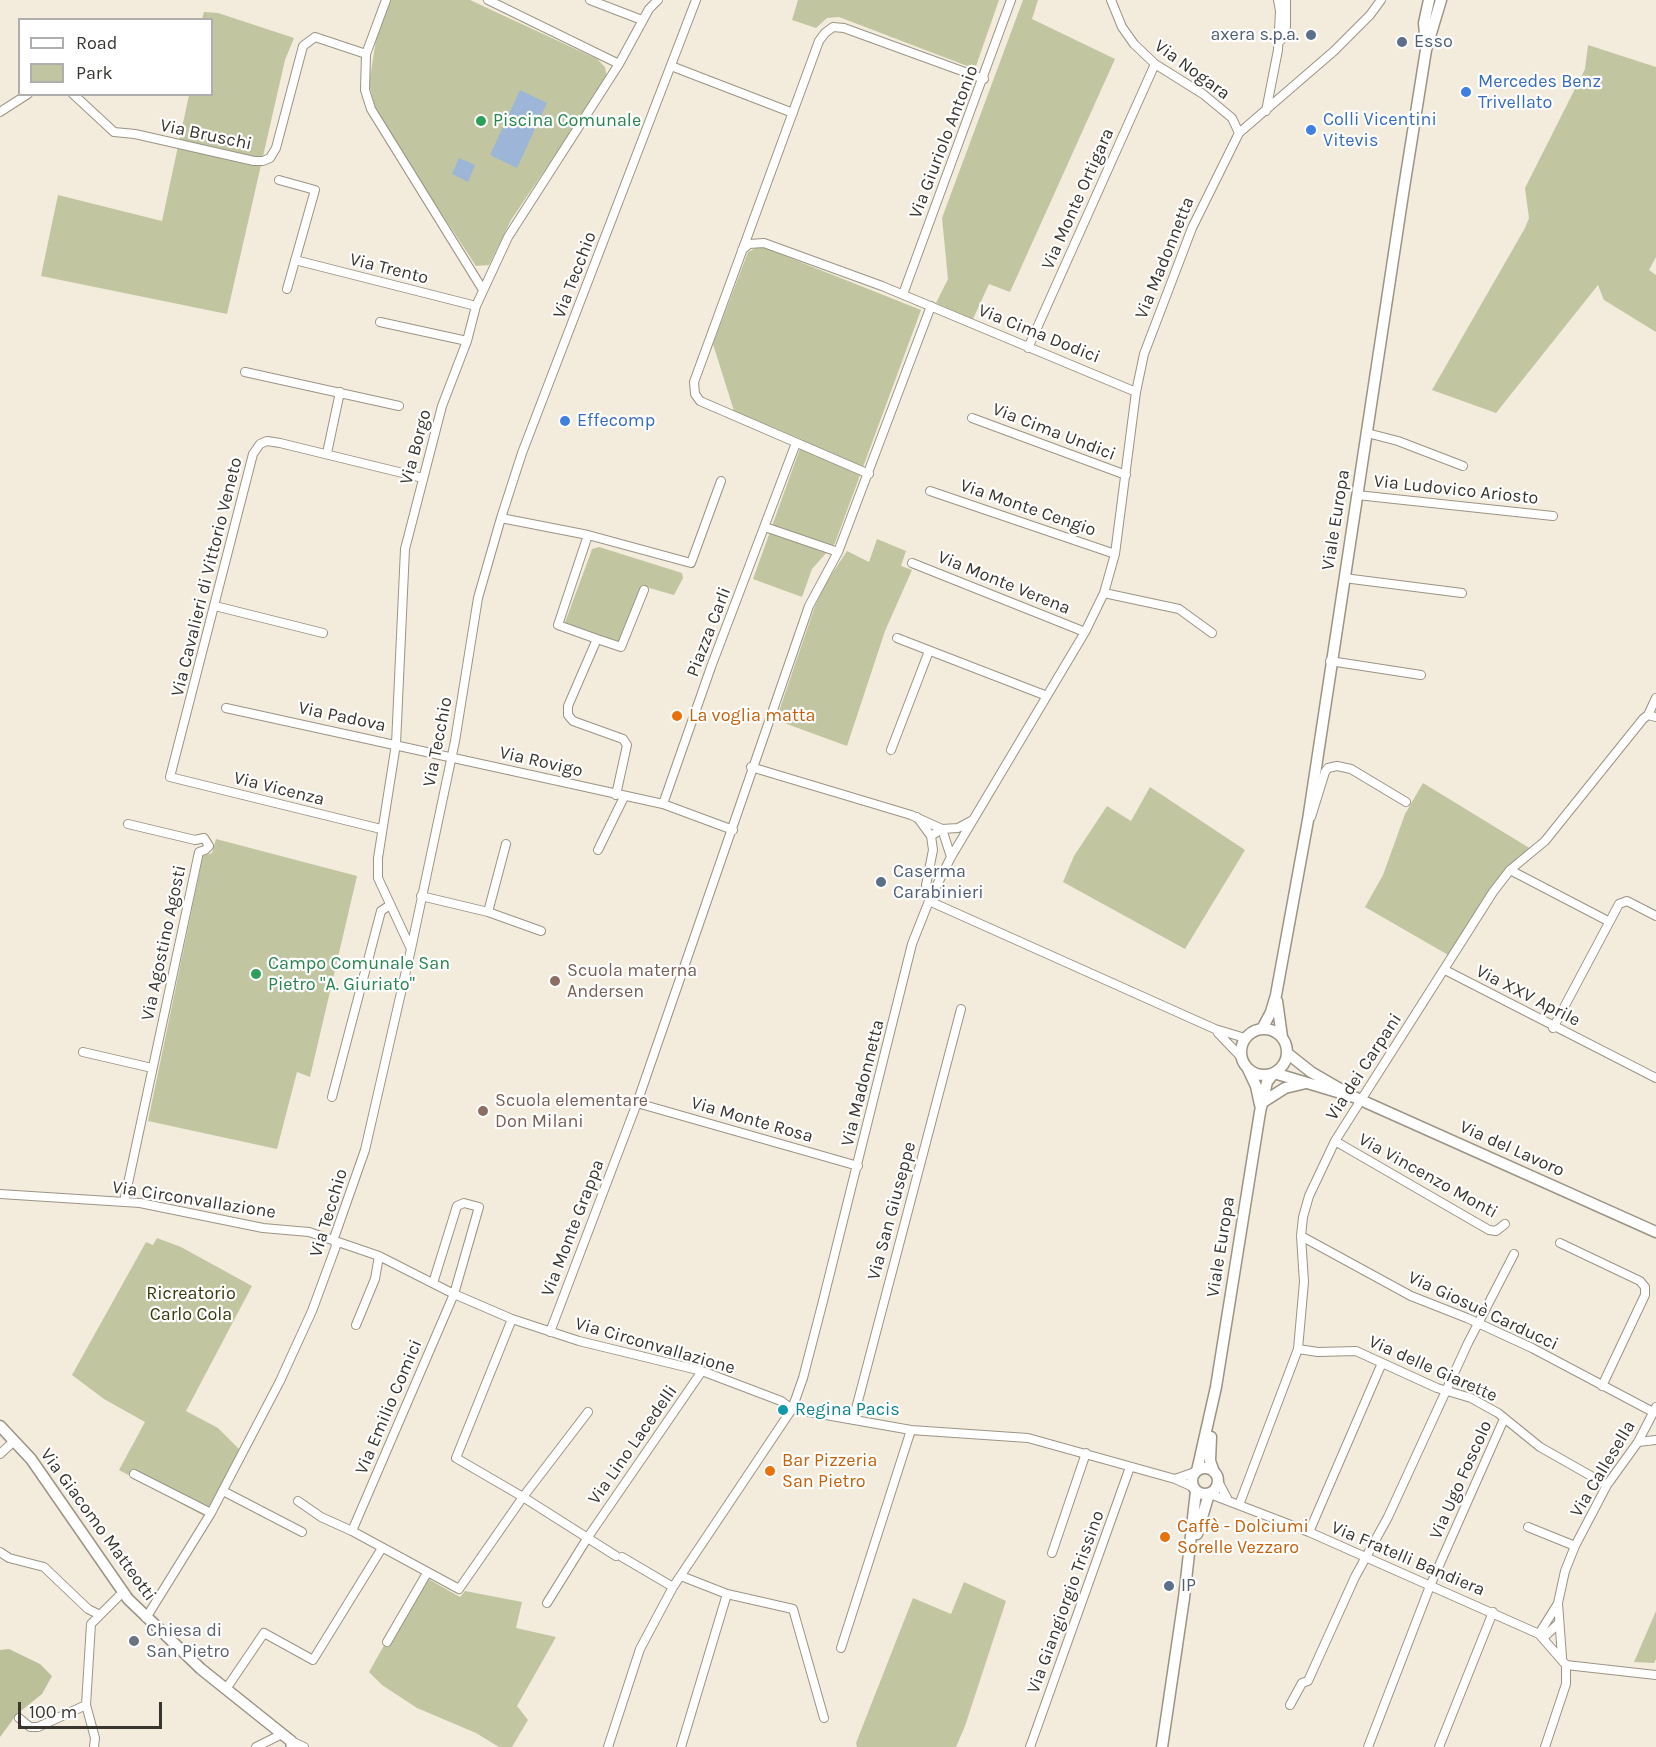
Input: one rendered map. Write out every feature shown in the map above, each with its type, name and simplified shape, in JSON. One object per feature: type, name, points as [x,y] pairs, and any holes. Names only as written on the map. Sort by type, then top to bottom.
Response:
[{"type":"main road","name":"Viale Europa","points":[[1426,50],[1424,23],[1429,0]]},
{"type":"main road","name":"Viale Europa","points":[[1262,1029],[1271,1012],[1276,995],[1308,820],[1330,662],[1426,50],[1441,0]]},
{"type":"main road","name":"Viale Europa","points":[[1276,995],[1282,1037]]},
{"type":"main road","points":[[1262,1029],[1269,1029],[1282,1037],[1287,1053],[1283,1064],[1274,1073],[1261,1075],[1248,1069],[1242,1058],[1245,1038],[1262,1029]]},
{"type":"main road","name":"Via del Lavoro","points":[[1287,1053],[1311,1072],[1358,1099],[1656,1232]]},
{"type":"main road","name":"Viale Europa","points":[[1248,1069],[1258,1091],[1261,1107]]},
{"type":"main road","name":"Viale Europa","points":[[1216,1387],[1261,1107],[1267,1082],[1274,1073]]},
{"type":"main road","name":"Via del Lavoro","points":[[1274,1073],[1358,1099]]},
{"type":"main road","points":[[1261,1107],[1285,1088],[1308,1083]]},
{"type":"main road","points":[[1162,1747],[1186,1581],[1194,1489],[1192,1481],[1216,1387]]},
{"type":"main road","points":[[1186,1581],[1202,1510],[1209,1494],[1216,1489],[1216,1477],[1210,1450],[1216,1387]]},
{"type":"main road","name":"Via Giacomo Matteotti","points":[[0,1426],[31,1459],[123,1592],[146,1618],[288,1740]]},
{"type":"main road","points":[[1196,1472],[1204,1468],[1216,1477]]},
{"type":"main road","points":[[1194,1489],[1209,1494]]},
{"type":"street","points":[[386,0],[366,54],[365,90],[371,109],[483,290]]},
{"type":"street","points":[[488,0],[619,64]]},
{"type":"street","points":[[590,0],[642,20]]},
{"type":"street","name":"Via Borgo","points":[[411,949],[378,878],[381,830],[396,744],[405,549],[423,478],[442,406],[467,341],[476,306],[508,237],[619,64],[642,20],[658,0]]},
{"type":"street","name":"Via Tecchio","points":[[146,1618],[223,1491],[312,1311],[336,1246],[334,1238],[365,1150],[411,949],[451,757],[478,598],[501,518],[522,453],[696,0]]},
{"type":"street","name":"Via Giuriolo Antonio","points":[[903,294],[984,79],[1011,0]]},
{"type":"street","name":"Via Nogara","points":[[1111,0],[1122,27],[1134,44],[1155,64],[1203,94],[1232,118],[1239,133]]},
{"type":"street","points":[[1278,0],[1278,50]]},
{"type":"street","points":[[1266,111],[1278,50],[1286,27],[1286,0]]},
{"type":"street","name":"Via Madonnetta","points":[[608,1747],[640,1649],[673,1587],[792,1409],[803,1378],[858,1166],[912,944],[928,901],[951,857],[1085,632],[1104,593],[1115,554],[1136,392],[1144,354],[1192,228],[1239,133],[1334,51],[1370,15],[1381,0]]},
{"type":"street","points":[[869,474],[700,401],[694,394],[694,382],[819,41],[833,27],[844,28],[984,79]]},
{"type":"street","name":"Via Bruschi","points":[[75,96],[114,132],[135,134],[254,162],[263,161],[270,158],[276,148],[303,46],[315,37],[366,54]]},
{"type":"street","name":"Via Monte Ortigara","points":[[1028,348],[1155,64]]},
{"type":"street","points":[[671,66],[793,113]]},
{"type":"street","points":[[0,112],[25,96]]},
{"type":"street","points":[[279,180],[315,190],[287,289]]},
{"type":"street","points":[[751,222],[756,237],[764,243]]},
{"type":"street","points":[[740,253],[749,244],[764,243]]},
{"type":"street","name":"Via Cima Dodici","points":[[764,243],[903,294],[1136,392]]},
{"type":"street","name":"Via Trento","points":[[295,260],[476,306]]},
{"type":"street","points":[[663,804],[733,830],[751,767],[809,606],[838,552],[931,306]]},
{"type":"street","points":[[380,322],[467,341]]},
{"type":"street","points":[[245,372],[399,406]]},
{"type":"street","points":[[327,453],[340,392]]},
{"type":"street","name":"Via Cima Undici","points":[[972,418],[1126,475]]},
{"type":"street","points":[[1367,434],[1398,441],[1463,466]]},
{"type":"street","name":"Via Cavalieri di Vittorio Veneto","points":[[170,777],[253,454],[260,444],[267,441],[280,443],[423,478]]},
{"type":"street","name":"Piazza Carli","points":[[663,804],[711,667],[796,443]]},
{"type":"street","points":[[501,518],[588,535],[691,563],[721,481]]},
{"type":"street","name":"Via Monte Cengio","points":[[930,491],[1115,554]]},
{"type":"street","name":"Via Ludovico Ariosto","points":[[1357,495],[1553,516]]},
{"type":"street","points":[[765,527],[838,552]]},
{"type":"street","points":[[588,535],[558,626],[621,647],[644,590]]},
{"type":"street","name":"Via Monte Verena","points":[[912,563],[1085,632]]},
{"type":"street","points":[[1344,578],[1462,593]]},
{"type":"street","points":[[1104,593],[1179,609],[1212,633]]},
{"type":"street","points":[[215,606],[323,633]]},
{"type":"street","points":[[897,638],[1047,696]]},
{"type":"street","points":[[597,639],[568,706],[568,715],[573,721],[623,739],[627,745],[620,796],[598,850]]},
{"type":"street","points":[[891,750],[929,651]]},
{"type":"street","points":[[1330,662],[1421,675]]},
{"type":"street","name":"Via dei Carpani","points":[[1239,1505],[1298,1349],[1304,1282],[1301,1236],[1309,1196],[1335,1141],[1358,1099],[1445,970],[1493,892],[1510,870],[1545,841],[1625,739],[1652,716],[1656,698]]},
{"type":"street","name":"Via Padova","points":[[226,708],[451,757]]},
{"type":"street","name":"Via Rovigo","points":[[451,757],[663,804]]},
{"type":"street","points":[[751,767],[917,817],[942,829],[951,857]]},
{"type":"street","points":[[1308,820],[1314,815],[1328,768],[1351,769],[1406,802]]},
{"type":"street","name":"Via Vicenza","points":[[170,777],[381,830]]},
{"type":"street","points":[[917,817],[931,836],[933,850],[926,885],[928,901],[1215,1029],[1245,1038]]},
{"type":"street","points":[[931,836],[942,829],[958,828],[974,820]]},
{"type":"street","name":"Via Agostino Agosti","points":[[124,1202],[199,852],[209,846],[204,838],[195,840],[128,824]]},
{"type":"street","name":"Via Monte Grappa","points":[[550,1332],[637,1102],[733,830]]},
{"type":"street","points":[[488,912],[506,844]]},
{"type":"street","points":[[1510,870],[1608,921]]},
{"type":"street","points":[[421,896],[488,912],[541,931]]},
{"type":"street","points":[[1553,1028],[1619,904],[1627,901],[1656,916]]},
{"type":"street","points":[[332,1096],[381,911],[390,905]]},
{"type":"street","name":"Via XXV Aprile","points":[[1445,970],[1553,1028],[1597,1047],[1656,1078]]},
{"type":"street","name":"Via San Giuseppe","points":[[853,1420],[961,1009]]},
{"type":"street","points":[[1215,1029],[1242,1058]]},
{"type":"street","points":[[83,1053],[152,1068]]},
{"type":"street","name":"Via Monte Rosa","points":[[637,1102],[858,1166]]},
{"type":"street","name":"Via Vincenzo Monti","points":[[1335,1141],[1489,1230],[1498,1231],[1505,1224]]},
{"type":"street","name":"Via Circonvallazione","points":[[0,1194],[124,1202],[175,1209],[262,1228],[309,1232],[334,1238],[379,1256],[454,1294],[512,1319],[550,1332],[702,1371],[781,1401],[792,1409]]},
{"type":"street","points":[[433,1283],[457,1206],[464,1203],[479,1207],[454,1294]]},
{"type":"street","name":"Via Giosuè Carducci","points":[[1301,1236],[1411,1296],[1479,1323],[1602,1386],[1655,1410]]},
{"type":"street","points":[[1560,1243],[1640,1281],[1645,1287],[1645,1295],[1602,1386]]},
{"type":"street","points":[[1290,1705],[1302,1683],[1308,1681],[1355,1578],[1388,1517],[1446,1390],[1514,1254]]},
{"type":"street","points":[[356,1325],[375,1279],[379,1256]]},
{"type":"street","name":"Via Emilio Comici","points":[[352,1531],[454,1294]]},
{"type":"street","points":[[512,1319],[456,1458],[619,1557],[673,1587]]},
{"type":"street","name":"Via delle Giarette","points":[[1298,1349],[1318,1352],[1356,1351],[1446,1390],[1471,1398],[1504,1419],[1540,1447],[1607,1485]]},
{"type":"street","points":[[1309,1532],[1382,1363]]},
{"type":"street","name":"Via Lino Lacedelli","points":[[547,1603],[588,1537],[702,1371]]},
{"type":"street","points":[[792,1409],[911,1430],[1028,1438],[1174,1479],[1194,1489]]},
{"type":"street","name":"Via Callesella","points":[[1541,1636],[1558,1603],[1575,1546],[1607,1485],[1638,1442],[1655,1410]]},
{"type":"street","points":[[298,1501],[321,1517],[352,1531],[459,1589],[523,1497],[588,1412]]},
{"type":"street","name":"Via Ugo Foscolo","points":[[1368,1747],[1430,1586],[1504,1419]]},
{"type":"street","points":[[842,1648],[911,1430]]},
{"type":"street","points":[[1638,1442],[1656,1440]]},
{"type":"street","points":[[0,1454],[14,1441]]},
{"type":"street","points":[[1052,1553],[1086,1453]]},
{"type":"street","name":"Via Giangiorgio Trissino","points":[[1030,1747],[1130,1467]]},
{"type":"street","points":[[1174,1479],[1196,1472]]},
{"type":"street","points":[[134,1474],[211,1513]]},
{"type":"street","points":[[1216,1477],[1227,1498]]},
{"type":"street","points":[[223,1491],[302,1532]]},
{"type":"street","name":"Via Fratelli Bandiera","points":[[1209,1494],[1227,1498],[1239,1505],[1309,1532],[1493,1612],[1541,1636],[1564,1661]]},
{"type":"street","name":"Via Callesella","points":[[1528,1527],[1575,1546]]},
{"type":"street","points":[[226,1689],[264,1633],[313,1660],[382,1548]]},
{"type":"street","points":[[0,1552],[9,1558],[44,1567],[88,1609],[98,1614]]},
{"type":"street","points":[[387,1642],[427,1573]]},
{"type":"street","points":[[681,1576],[727,1594],[793,1609],[824,1718]]},
{"type":"street","points":[[93,1747],[95,1738],[86,1705],[91,1624],[98,1614],[123,1592]]},
{"type":"street","points":[[681,1747],[727,1594]]},
{"type":"street","name":"Via Callesella","points":[[1545,1747],[1566,1684],[1558,1603]]},
{"type":"street","points":[[1439,1747],[1493,1612]]},
{"type":"street","points":[[1541,1636],[1559,1623]]},
{"type":"street","points":[[1564,1661],[1656,1675]]},
{"type":"street","points":[[19,1718],[30,1727],[38,1727],[86,1705]]},
{"type":"street","points":[[256,1747],[288,1740],[304,1747]]},
{"type":"green space","name":"Piscina Comunale","points":[[390,0],[470,0],[597,59],[605,67],[607,78],[511,220],[489,265],[476,266],[403,155],[375,107],[369,84],[376,40]]},
{"type":"green space","points":[[798,0],[999,0],[975,69],[839,17],[827,18],[816,28],[792,20]]},
{"type":"green space","points":[[1023,0],[1038,0],[1032,19],[1115,59],[1010,292],[989,284],[973,319],[936,303],[948,279],[942,218]]},
{"type":"green space","points":[[204,12],[218,13],[294,38],[285,60],[227,314],[41,276],[58,195],[162,221],[189,96],[213,96],[213,18],[202,18]]},
{"type":"green space","points":[[1588,45],[1656,67],[1656,257],[1649,270],[1656,275],[1656,332],[1604,300],[1598,285],[1496,413],[1432,390],[1525,228],[1529,218],[1525,188],[1585,69]]},
{"type":"green space","points":[[760,246],[921,310],[835,543],[812,569],[802,597],[753,579],[803,440],[734,411],[713,344],[748,252]]},
{"type":"green space","points":[[877,539],[906,551],[901,566],[912,570],[885,631],[847,746],[776,720],[815,606],[826,583],[847,551],[869,562]]},
{"type":"green space","points":[[599,547],[682,573],[683,578],[674,595],[642,586],[621,641],[616,643],[564,625],[592,549]]},
{"type":"green space","points":[[1423,783],[1531,849],[1506,874],[1450,956],[1365,907],[1383,875],[1405,814]]},
{"type":"green space","points":[[1150,787],[1245,850],[1185,949],[1063,882],[1074,856],[1107,806],[1131,821]]},
{"type":"green space","name":"Campo Comunale San Pietro \"A. Giuriato\"","points":[[216,839],[357,876],[310,1077],[297,1072],[277,1149],[148,1121],[203,856],[212,853]]},
{"type":"green space","name":"Ricreatorio Carlo Cola","points":[[157,1238],[181,1247],[252,1286],[186,1411],[218,1428],[240,1450],[204,1516],[119,1470],[145,1422],[104,1399],[72,1375],[146,1242],[153,1245]]},
{"type":"green space","points":[[425,1577],[460,1597],[465,1591],[522,1602],[516,1628],[556,1637],[517,1706],[528,1720],[512,1747],[499,1747],[476,1733],[417,1708],[382,1685],[369,1672]]},
{"type":"green space","points":[[964,1582],[1006,1601],[956,1747],[857,1747],[856,1743],[913,1598],[951,1614]]},
{"type":"green space","points":[[1656,1611],[1656,1659],[1654,1663],[1634,1662]]},
{"type":"green space","points":[[9,1649],[40,1664],[52,1676],[42,1694],[17,1714],[0,1737],[0,1650]]},
{"type":"water","points":[[520,90],[547,103],[517,168],[490,155]]},
{"type":"water","points":[[459,158],[475,165],[468,182],[452,174]]},
{"type":"place","name":"axera s.p.a.","points":[[1311,35]]},
{"type":"place","name":"Esso","points":[[1402,42]]},
{"type":"place","name":"Mercedes Benz Trivellato","points":[[1466,92]]},
{"type":"place","name":"Piscina Comunale","points":[[481,121]]},
{"type":"place","name":"Colli Vicentini Vitevis","points":[[1311,130]]},
{"type":"place","name":"Effecomp","points":[[565,421]]},
{"type":"place","name":"La voglia matta","points":[[677,716]]},
{"type":"place","name":"Caserma Carabinieri","points":[[881,882]]},
{"type":"place","name":"Campo Comunale San Pietro \"A. Giuriato\"","points":[[256,974]]},
{"type":"place","name":"Scuola materna Andersen","points":[[555,981]]},
{"type":"place","name":"Scuola elementare Don Milani","points":[[483,1111]]},
{"type":"place","name":"Regina Pacis","points":[[783,1410]]},
{"type":"place","name":"Bar Pizzeria San Pietro","points":[[770,1471]]},
{"type":"place","name":"Caffè - Dolciumi Sorelle Vezzaro","points":[[1165,1537]]},
{"type":"place","name":"IP","points":[[1169,1586]]},
{"type":"place","name":"Chiesa di San Pietro","points":[[134,1641]]}]
